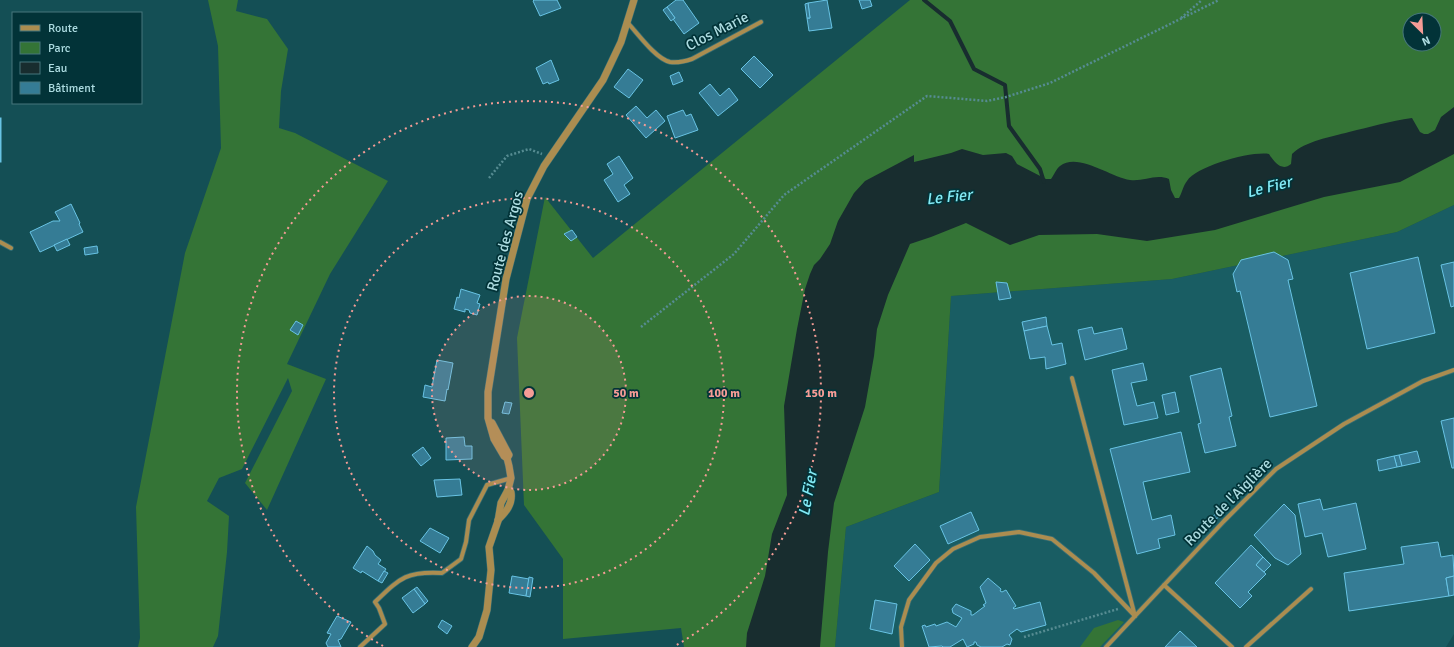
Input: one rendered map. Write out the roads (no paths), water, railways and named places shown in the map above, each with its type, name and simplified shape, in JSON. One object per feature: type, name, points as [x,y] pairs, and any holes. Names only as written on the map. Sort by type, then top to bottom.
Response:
[{"type":"street","name":"Route des Argos","points":[[472,647],[479,637],[487,610],[491,570],[489,547],[498,520],[506,512],[512,498],[511,492],[508,490],[511,478],[507,458],[509,455],[496,429],[488,418],[488,392],[506,279],[527,199],[544,166],[603,80],[628,24],[634,0]]},
{"type":"street","name":"Clos Marie","points":[[628,24],[660,58],[670,62],[682,62],[692,59],[761,22]]},
{"type":"street","points":[[0,242],[11,248]]},
{"type":"street","name":"Route de l'Aiglière","points":[[1106,647],[1224,521],[1276,469],[1344,424],[1423,381],[1454,370]]},
{"type":"street","points":[[1072,378],[1135,616]]},
{"type":"street","points":[[360,647],[385,624],[375,602],[392,585],[408,575],[424,572],[442,573],[461,559],[466,542],[469,520],[487,485],[511,478]]},
{"type":"street","points":[[902,647],[901,627],[909,600],[936,563],[953,549],[980,536],[1019,532],[1052,538],[1094,573],[1135,616]]},
{"type":"street","points":[[1164,586],[1232,647]]},
{"type":"street","points":[[1246,647],[1311,589]]},
{"type":"water","name":"Le Fier","points":[[1454,107],[1454,154],[1400,182],[1324,197],[1215,230],[1147,241],[1097,234],[1039,235],[1010,245],[966,223],[910,244],[888,295],[877,329],[865,407],[834,503],[828,552],[820,647],[746,647],[747,633],[765,576],[772,534],[787,495],[784,406],[805,289],[814,265],[830,244],[838,221],[854,193],[865,181],[914,155],[914,162],[962,149],[983,155],[1006,153],[1012,156],[1017,164],[1046,179],[1051,179],[1056,170],[1067,162],[1085,163],[1130,180],[1164,177],[1169,179],[1171,190],[1175,198],[1179,198],[1187,181],[1193,175],[1225,161],[1250,155],[1269,154],[1278,165],[1284,167],[1291,164],[1292,154],[1311,143],[1380,124],[1412,118],[1420,132],[1428,134],[1435,130],[1441,117]]},
{"type":"waterway","points":[[924,0],[950,21],[974,69],[1005,85],[1009,126],[1040,169],[1044,182]]}]
